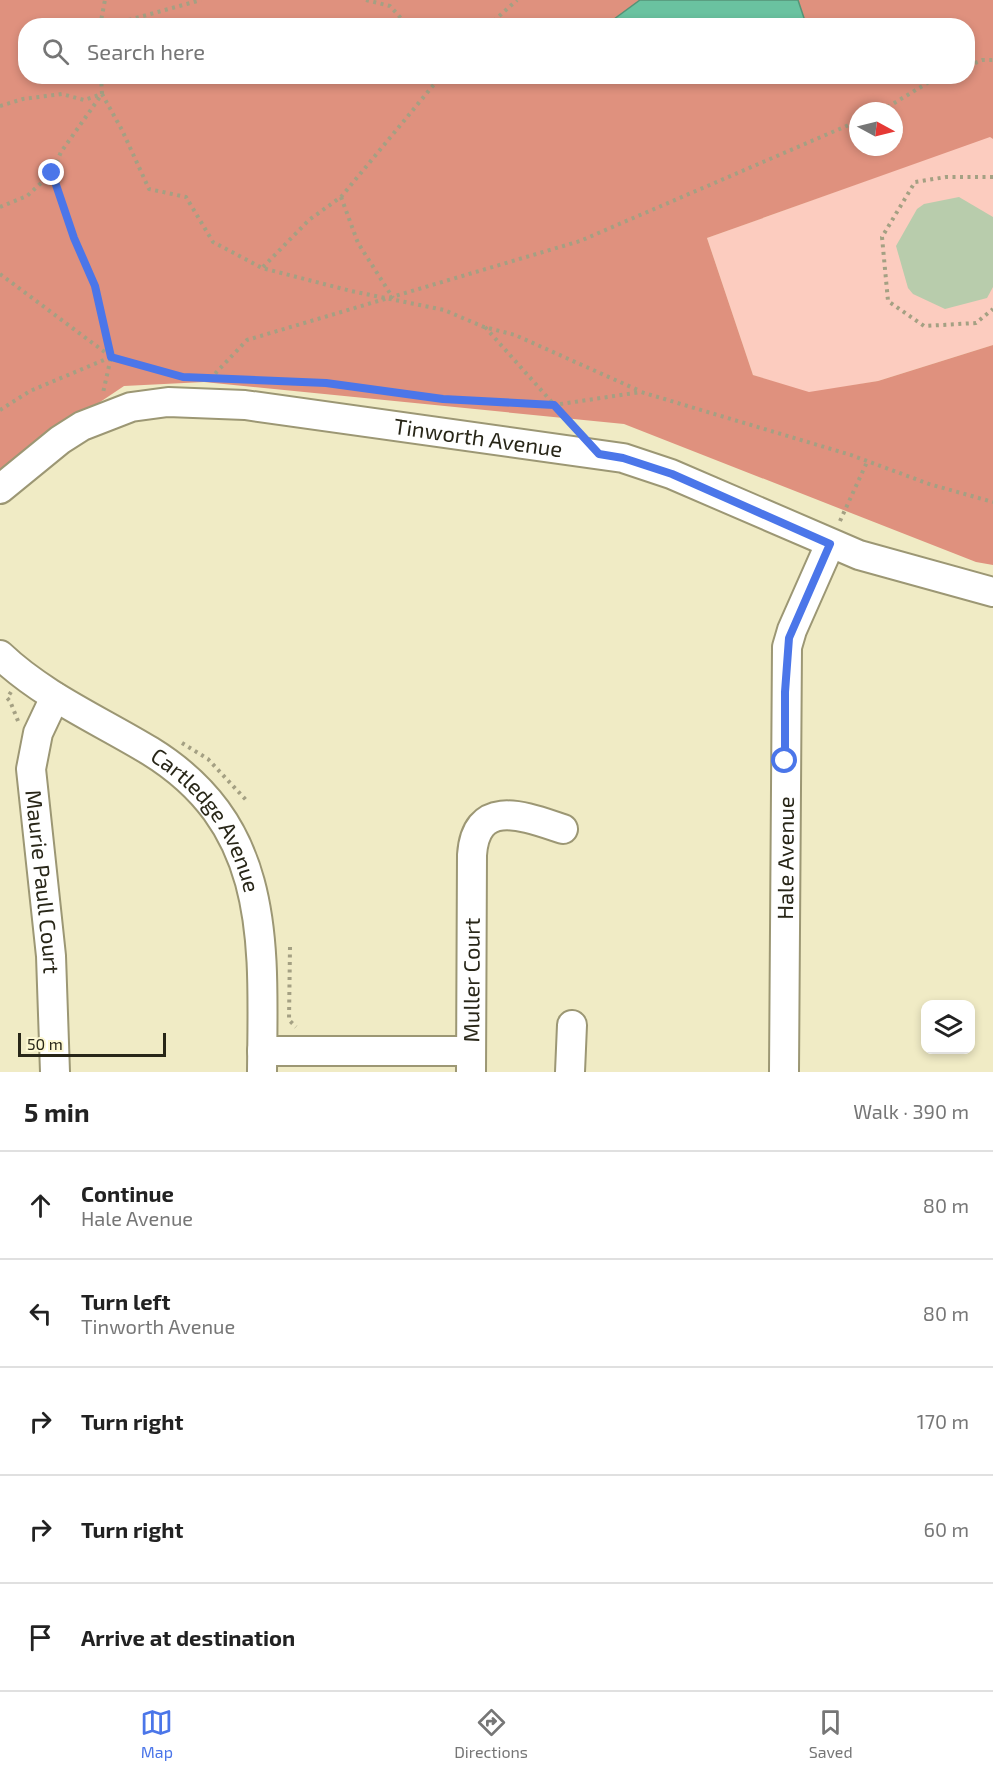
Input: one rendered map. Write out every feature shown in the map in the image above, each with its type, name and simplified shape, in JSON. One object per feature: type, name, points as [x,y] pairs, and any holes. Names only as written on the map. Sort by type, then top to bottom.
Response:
[{"type":"street","name":"Tinworth Avenue","points":[[0,489],[60,440],[97,419],[150,403],[212,403],[623,458],[672,474],[830,544],[896,567],[993,592]]},
{"type":"street","name":"Hale Avenue","points":[[784,1072],[787,647],[792,630],[830,544]]},
{"type":"street","name":"Cartledge Avenue","points":[[0,655],[55,697],[171,766],[196,788],[228,830],[249,875],[257,904],[262,950],[262,1062]]},
{"type":"street","name":"Maurie Paull Court","points":[[55,697],[33,749],[31,785],[49,928],[54,991],[55,1072]]},
{"type":"street","name":"Muller Court","points":[[262,1062],[471,1062],[474,837],[489,820],[504,814],[521,816],[563,829]]},
{"type":"street","points":[[570,1072],[572,1025]]},
{"type":"path","points":[[102,18],[105,0]]},
{"type":"path","points":[[136,18],[201,0]]},
{"type":"path","points":[[366,0],[390,6],[401,18]]},
{"type":"path","points":[[497,18],[517,0]]},
{"type":"path","points":[[975,63],[982,60],[993,60]]},
{"type":"path","points":[[101,84],[102,94],[122,130],[149,189],[186,197],[213,242],[262,268],[444,310],[484,327],[514,335],[641,392],[867,462],[929,484],[993,502]]},
{"type":"path","points":[[262,268],[309,220],[341,197],[434,84]]},
{"type":"path","points":[[896,102],[926,84]]},
{"type":"path","points":[[0,106],[23,99],[62,94],[84,100],[102,94]]},
{"type":"path","points":[[0,207],[27,196],[52,173],[61,152],[102,94]]},
{"type":"path","points":[[210,379],[247,340],[580,241],[849,125]]},
{"type":"path","points":[[52,173],[74,238],[95,286],[111,357],[97,419]]},
{"type":"path","points":[[993,177],[946,177],[915,182],[882,237],[888,300],[924,326],[976,323],[993,309]]},
{"type":"path","points":[[341,197],[358,243],[393,298]]},
{"type":"path","points":[[0,274],[111,357],[192,377]]},
{"type":"path","points":[[484,327],[599,454]]},
{"type":"path","points":[[0,410],[30,391],[111,357]]},
{"type":"path","points":[[201,378],[221,379]]},
{"type":"path","points":[[245,380],[326,383],[443,399],[554,405],[641,392]]},
{"type":"path","points":[[830,544],[867,462]]},
{"type":"path","points":[[290,947],[289,1020],[300,1031]]},
{"type":"shaded area","points":[[0,0],[640,0],[616,18],[18,18],[18,84],[975,84],[975,18],[804,18],[798,0],[993,0],[993,139],[990,137],[707,238],[753,375],[809,392],[878,381],[993,345],[993,565],[976,562],[624,424],[204,382],[124,386],[0,469]]},
{"type":"shaded area","points":[[640,0],[798,0],[804,18],[616,18]]},
{"type":"shaded area","points":[[990,136],[993,139],[993,345],[878,381],[809,393],[753,375],[707,238]]},
{"type":"building","points":[[959,197],[993,217],[993,287],[987,298],[945,309],[913,294],[908,288],[896,246],[917,209],[924,204]]},
{"type":"route","points":[[52,173],[74,238],[95,286],[111,357],[183,377],[326,383],[443,399],[554,405],[599,454],[623,458],[672,474],[830,544],[792,630],[787,647],[785,761]]}]
